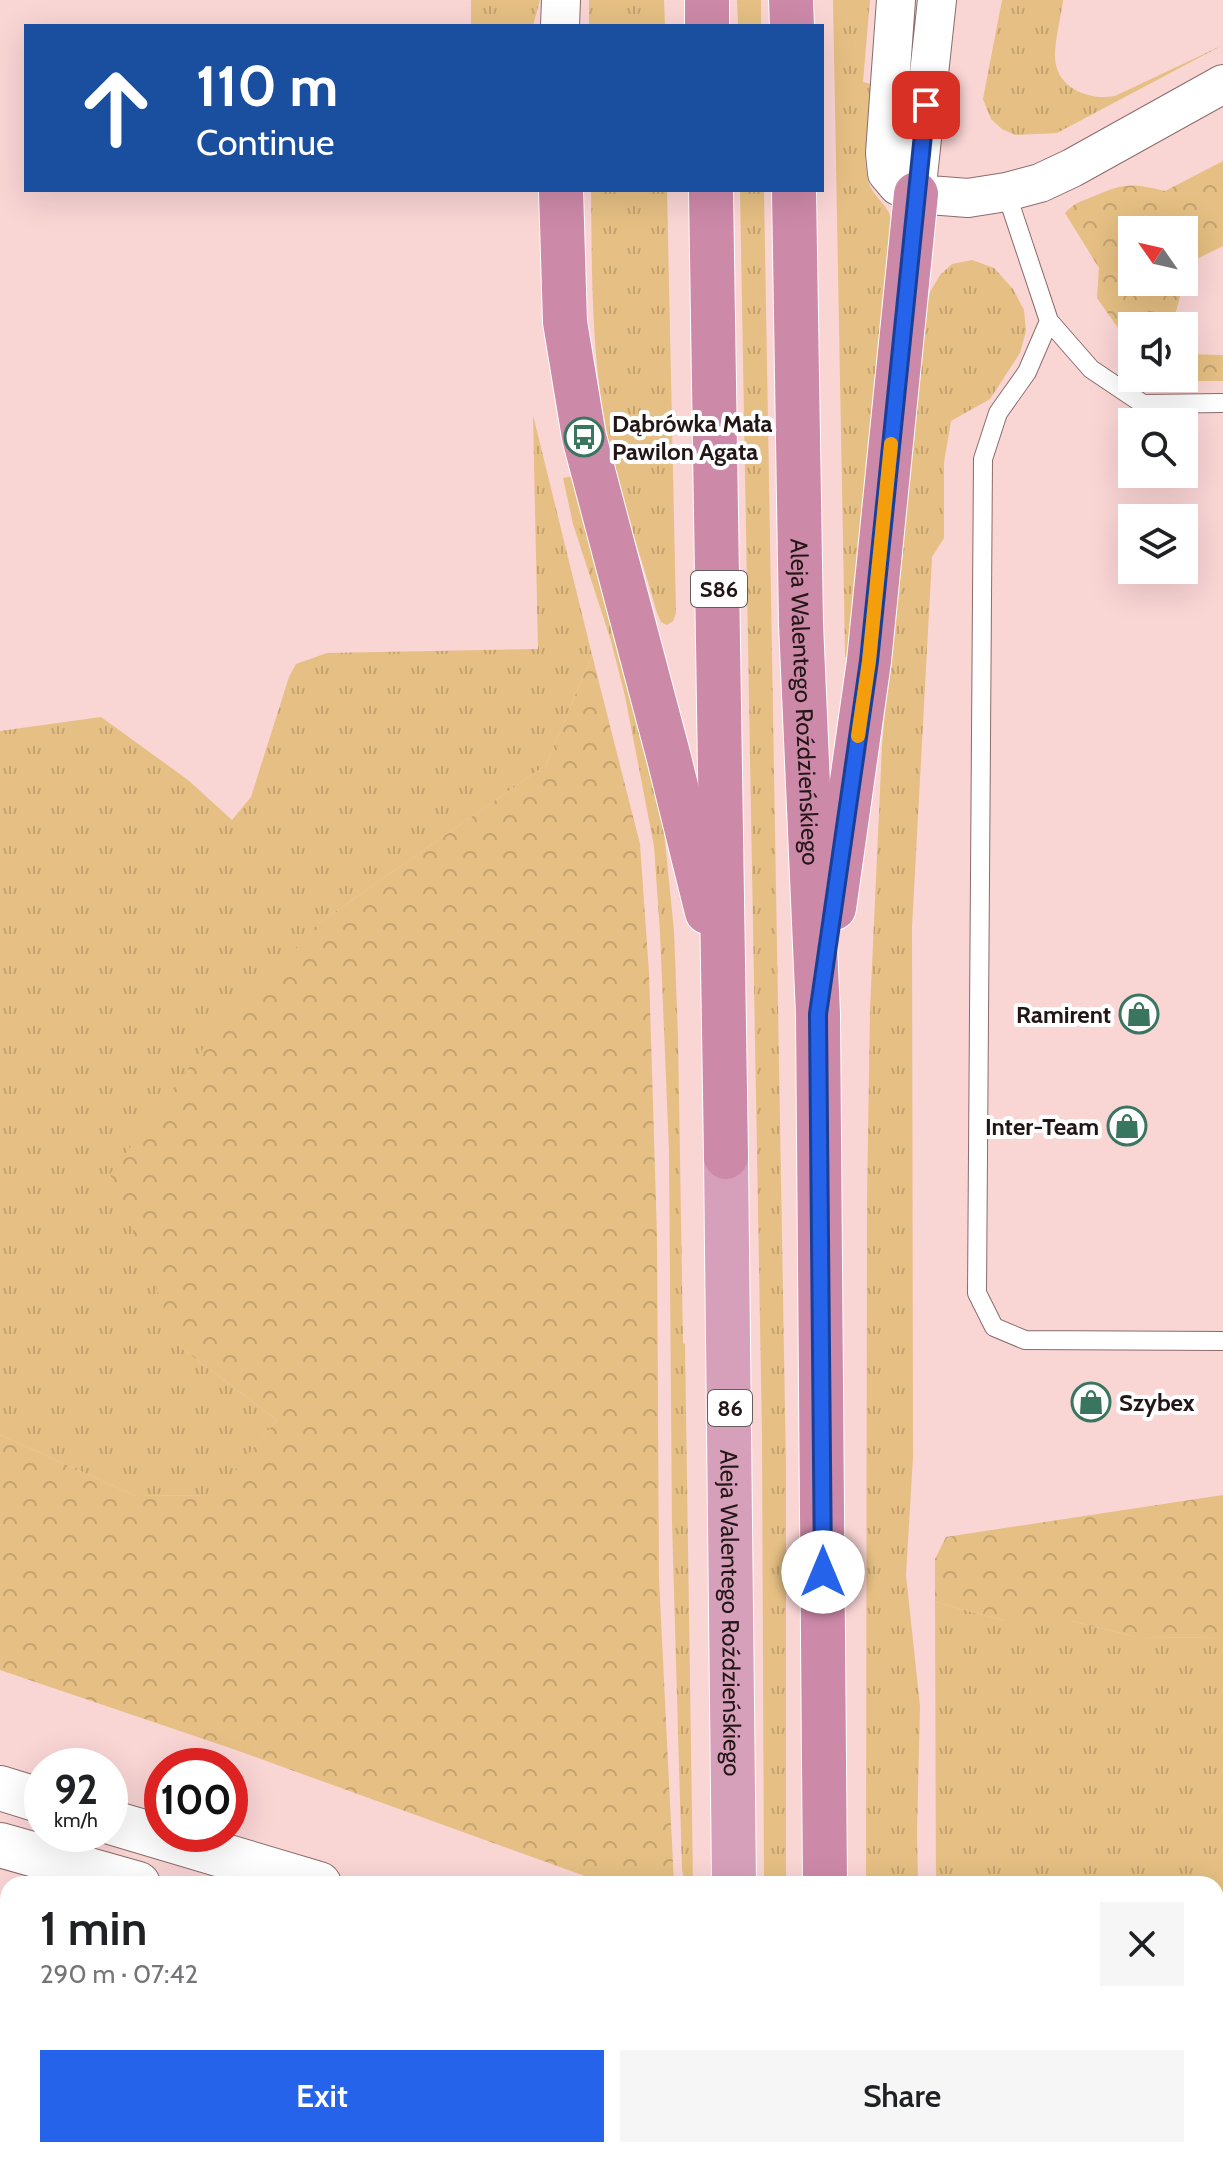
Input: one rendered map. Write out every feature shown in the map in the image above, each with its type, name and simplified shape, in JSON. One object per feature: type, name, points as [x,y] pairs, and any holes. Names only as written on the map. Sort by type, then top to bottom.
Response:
[{"type":"highway","points":[[707,0],[707,24]]},
{"type":"highway","points":[[791,0],[792,24]]},
{"type":"highway","points":[[561,192],[565,322],[584,437],[669,758],[725,988]]},
{"type":"highway","name":"Aleja Walentego Roździeńskiego","points":[[711,192],[725,988],[734,1876]]},
{"type":"highway","name":"Aleja Walentego Roździeńskiego","points":[[794,192],[801,624],[818,1014],[825,1876]]},
{"type":"highway","points":[[818,1014],[869,661],[916,194]]},
{"type":"street","points":[[560,24],[561,0]]},
{"type":"street","points":[[896,0],[885,153],[887,173],[898,186],[916,194],[968,198],[1040,183],[1223,84]]},
{"type":"street","points":[[916,194],[937,0]]},
{"type":"street","points":[[0,1788],[24,1795]]},
{"type":"street","points":[[128,1828],[292,1876]]},
{"type":"street","points":[[0,1845],[101,1876]]},
{"type":"street","points":[[118,1852],[120,1876]]},
{"type":"lane","points":[[1006,192],[1049,321],[1091,369],[1143,404],[1223,403]]},
{"type":"lane","points":[[1049,321],[1027,372],[998,413],[983,459],[977,1293],[994,1327],[1025,1340],[1223,1341]]},
{"type":"green space","points":[[471,0],[540,0],[534,24],[471,24]]},
{"type":"green space","points":[[589,0],[664,0],[665,24],[589,24]]},
{"type":"green space","points":[[737,0],[761,0],[761,24],[738,24]]},
{"type":"green space","points":[[833,0],[870,0],[863,82],[874,85],[866,169],[870,186],[891,217],[892,224],[849,657],[845,657]]},
{"type":"green space","points":[[1002,0],[1063,0],[1055,49],[1057,67],[1067,84],[1085,94],[1115,96],[1223,45],[1057,133],[1015,135],[991,119],[983,99]]},
{"type":"green space","points":[[1223,161],[1223,246],[1198,258],[1198,216],[1118,216],[1118,296],[1180,296],[1176,312],[1118,312],[1118,328],[1097,298],[1099,268],[1065,213],[1077,203],[1120,187],[1165,191]]},
{"type":"green space","points":[[591,192],[667,192],[676,613],[667,625],[661,622],[657,613],[606,429],[595,340]]},
{"type":"green space","points":[[740,192],[764,192],[786,1471],[786,1876],[764,1876],[762,1434]]},
{"type":"green space","points":[[972,260],[994,268],[1013,289],[1024,310],[1026,331],[1020,353],[990,399],[951,421],[944,462],[944,538],[932,557],[912,927],[913,1457],[906,1575],[920,1706],[918,1876],[866,1876],[867,1200],[870,1011],[882,746],[905,481],[924,320],[930,292],[940,275],[952,264]]},
{"type":"green space","points":[[1198,354],[1223,355],[1223,381],[1198,381]]},
{"type":"green space","points":[[533,415],[592,655],[546,765],[319,923],[180,1347],[277,1420],[215,1495],[136,1496],[0,1435],[0,731],[101,717],[188,780],[232,820],[251,797],[289,677],[296,664],[327,653],[538,649]]},
{"type":"green space","points":[[578,475],[660,807],[674,931],[685,1344],[693,1876],[683,1876],[682,1870],[672,1522],[669,1151],[654,846],[625,696],[611,641],[573,524],[563,478]]},
{"type":"green space","points":[[592,655],[640,844],[649,973],[657,1237],[659,1579],[674,1876],[585,1876],[248,1754],[248,1748],[230,1748],[0,1670],[0,1435],[136,1496],[214,1495],[277,1420],[180,1347],[110,1174],[213,1035],[319,923],[546,765]]},
{"type":"green space","points":[[1223,1495],[1223,1638],[1137,1637],[1071,1621],[1006,1621],[935,1602],[935,1559],[946,1537]]},
{"type":"green space","points":[[935,1602],[1006,1621],[1071,1621],[1137,1637],[1223,1638],[1223,1876],[936,1876]]},
{"type":"slow traffic","points":[[858,736],[869,661],[891,444]]},
{"type":"place","name":"Dąbrówka Mała Pawilon Agata","points":[[584,437]]},
{"type":"place","name":"Ramirent","points":[[1139,1014]]},
{"type":"place","name":"Inter-Team","points":[[1127,1126]]},
{"type":"place","name":"Szybex","points":[[1091,1402]]},
{"type":"route","points":[[823,1572],[818,1014],[869,661],[926,105]]}]
